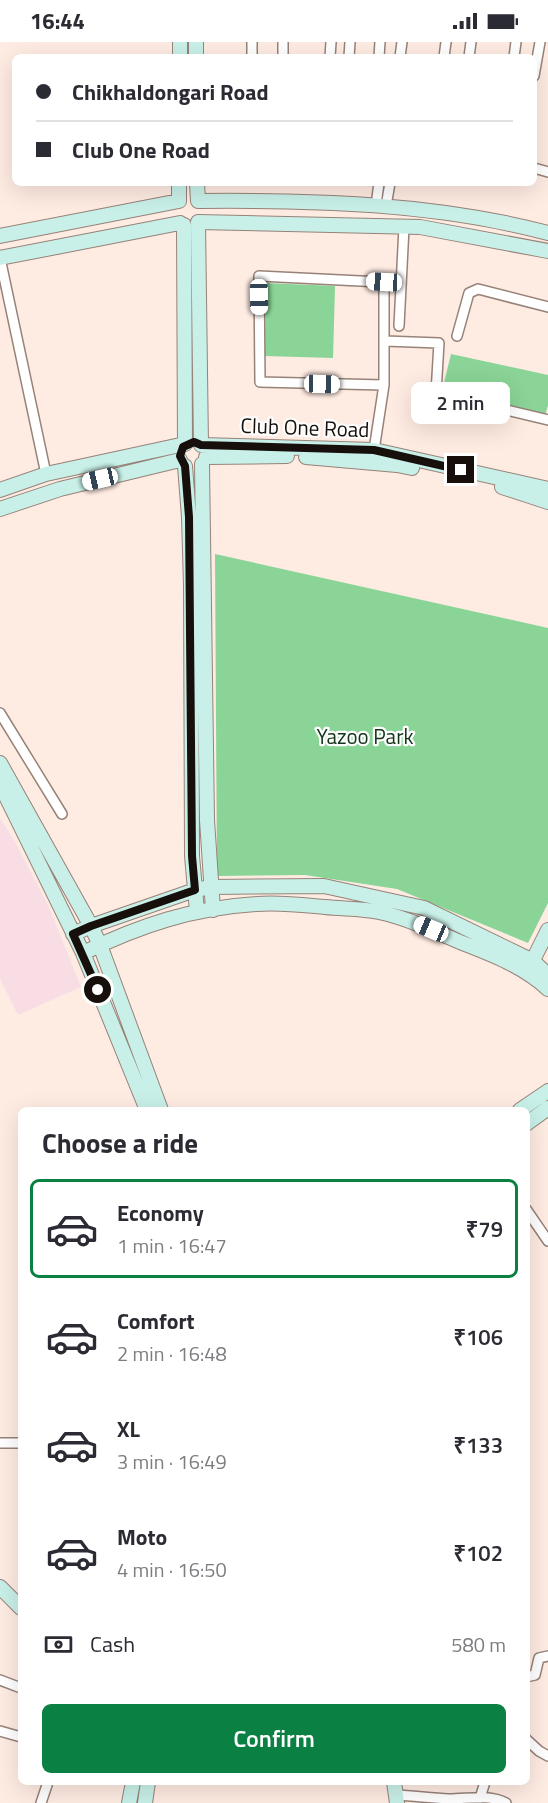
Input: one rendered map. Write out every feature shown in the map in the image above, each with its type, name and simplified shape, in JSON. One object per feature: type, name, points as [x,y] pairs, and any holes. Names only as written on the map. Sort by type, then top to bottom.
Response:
[{"type":"street","points":[[537,59],[540,42]]},
{"type":"street","points":[[179,186],[178,201],[174,213],[182,224]]},
{"type":"street","points":[[46,474],[0,258],[182,224],[194,225],[201,218],[202,209],[198,201],[197,186]]},
{"type":"street","points":[[378,186],[381,206]]},
{"type":"street","points":[[381,206],[389,186]]},
{"type":"street","points":[[0,236],[186,198],[198,201],[262,200],[420,209],[502,222],[548,233]]},
{"type":"street","points":[[198,222],[420,227],[548,251]]},
{"type":"street","points":[[198,222],[207,820],[213,910]]},
{"type":"street","points":[[182,224],[185,444],[180,453],[189,517],[192,856],[197,911]]},
{"type":"street","points":[[399,326],[404,227]]},
{"type":"street","points":[[384,385],[260,382],[259,276],[401,283]]},
{"type":"street","points":[[374,450],[384,385],[384,282]]},
{"type":"street","points":[[456,336],[469,293],[473,290],[478,289],[548,307]]},
{"type":"street","points":[[385,341],[439,342],[436,393],[548,420]]},
{"type":"street","name":"Club One Road","points":[[0,490],[46,474],[194,442],[203,455]]},
{"type":"street","name":"Club One Road","points":[[203,455],[374,450],[548,489]]},
{"type":"street","name":"Club One Road","points":[[0,509],[60,489],[183,463],[194,468],[203,455]]},
{"type":"street","name":"Club One Road","points":[[203,455],[302,456],[397,465],[509,489],[548,502]]},
{"type":"street","points":[[0,713],[62,814]]},
{"type":"street","points":[[0,763],[100,945],[160,1107]]},
{"type":"street","points":[[0,784],[83,953],[146,1107]]},
{"type":"street","points":[[73,934],[195,890],[211,887],[324,886],[424,908],[546,976]]},
{"type":"street","points":[[83,953],[124,933],[177,915],[258,903],[378,911],[530,967]]},
{"type":"street","points":[[530,967],[548,930]]},
{"type":"street","points":[[524,1107],[548,1091]]},
{"type":"street","points":[[530,1121],[548,1108]]},
{"type":"street","points":[[530,1215],[548,1241]]},
{"type":"street","points":[[0,1443],[18,1443]]},
{"type":"street","points":[[0,1587],[18,1605]]},
{"type":"street","points":[[530,1676],[535,1675],[539,1658],[548,1656]]},
{"type":"street","points":[[0,1680],[18,1687]]},
{"type":"street","points":[[0,1731],[18,1736]]},
{"type":"street","points":[[530,1743],[548,1756]]},
{"type":"street","points":[[41,1803],[47,1785]]},
{"type":"street","points":[[129,1803],[132,1785]]},
{"type":"street","points":[[146,1803],[148,1785]]},
{"type":"street","points":[[480,1798],[484,1785]]},
{"type":"street","points":[[396,1793],[450,1799],[480,1798],[501,1800],[506,1803]]},
{"type":"shaded area","points":[[0,818],[49,907],[81,987],[18,1015],[0,979]]},
{"type":"green space","points":[[266,283],[335,286],[333,358],[265,356]]},
{"type":"green space","points":[[451,354],[548,375],[548,405],[545,416],[442,391]]},
{"type":"green space","name":"Yazoo Park","points":[[215,554],[548,628],[548,903],[528,943],[397,889],[305,875],[217,876]]},
{"type":"route","points":[[98,990],[73,934],[195,890],[192,856],[189,517],[185,466],[180,460],[180,453],[185,444],[194,442],[201,445],[374,450],[461,470]]}]
